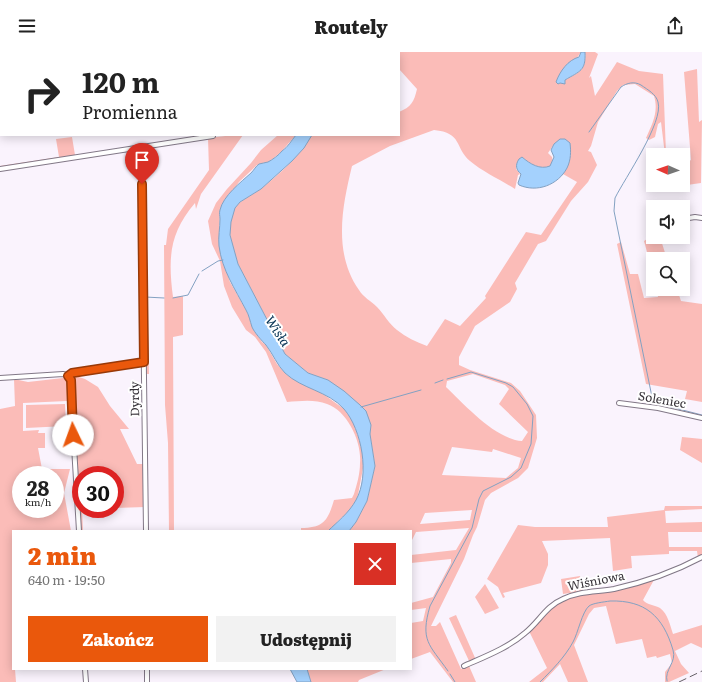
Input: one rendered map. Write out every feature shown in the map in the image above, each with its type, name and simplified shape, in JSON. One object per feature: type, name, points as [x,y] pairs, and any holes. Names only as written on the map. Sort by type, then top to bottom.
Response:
[{"type":"street","points":[[0,168],[213,136]]},
{"type":"street","name":"Dyrdy","points":[[141,146],[146,530]]},
{"type":"street","points":[[690,218],[702,218]]},
{"type":"street","points":[[68,376],[72,373],[144,362]]},
{"type":"street","points":[[0,378],[63,374],[68,376],[71,380],[79,530]]},
{"type":"street","name":"Soleniec","points":[[619,403],[659,408],[702,418]]},
{"type":"street","name":"Wiśniowa","points":[[464,666],[487,656],[518,638],[530,628],[550,606],[561,599],[579,593],[611,589],[652,578],[681,568],[702,557]]},
{"type":"street","points":[[85,670],[86,682]]},
{"type":"street","points":[[147,670],[147,682]]},
{"type":"shaded area","points":[[400,52],[581,52],[560,83],[579,72],[584,64],[585,52],[595,52],[598,54],[589,78],[591,76],[595,96],[617,62],[639,71],[663,74],[666,148],[664,148],[661,122],[658,124],[655,137],[649,140],[646,138],[655,113],[656,107],[654,96],[635,84],[623,85],[617,91],[598,122],[591,146],[588,151],[591,152],[597,165],[588,182],[571,201],[546,241],[538,244],[515,283],[517,289],[510,302],[475,326],[459,357],[459,365],[511,383],[520,391],[536,415],[537,438],[528,468],[518,478],[491,493],[485,500],[477,527],[464,559],[431,626],[436,626],[440,622],[461,669],[469,666],[476,682],[453,682],[430,652],[412,659],[412,623],[423,621],[426,608],[412,610],[412,603],[433,597],[451,563],[451,559],[412,563],[412,555],[456,550],[469,528],[416,532],[412,540],[412,530],[350,530],[356,522],[367,501],[375,466],[370,434],[371,425],[328,380],[308,373],[285,354],[238,264],[232,246],[230,233],[230,219],[237,205],[262,188],[283,170],[311,136],[400,136],[400,111],[411,104],[417,89],[400,70]],"holes":[[[434,130],[454,137],[465,156],[475,165],[515,189],[518,175],[520,174],[516,169],[519,159],[522,157],[528,162],[539,167],[551,166],[553,163],[552,157],[548,153],[554,144],[571,153],[567,168],[563,174],[577,182],[541,235],[526,232],[485,296],[486,298],[460,326],[445,319],[427,346],[411,339],[397,330],[391,325],[377,307],[359,290],[351,276],[346,261],[342,230],[343,213],[352,166],[390,146]],[[473,374],[505,385],[509,389],[499,404],[528,432],[522,441],[512,439],[491,428],[446,387],[447,381]],[[452,447],[492,452],[493,449],[521,458],[518,468],[506,478],[442,475]],[[472,510],[470,520],[420,524],[425,513]]]},
{"type":"shaded area","points":[[697,69],[699,122],[702,120],[701,183],[690,185],[691,160],[684,72]]},
{"type":"shaded area","points":[[242,136],[201,194],[196,209],[195,203],[186,214],[175,236],[172,247],[171,283],[173,297],[183,296],[183,335],[173,337],[174,530],[169,530],[168,443],[165,405],[164,245],[166,245],[168,229],[209,170],[208,138]]},
{"type":"shaded area","points":[[277,136],[295,136],[281,152],[269,162],[257,165],[239,182],[220,211],[219,235],[221,256],[230,282],[246,310],[252,327],[262,342],[266,345],[277,364],[286,374],[319,391],[344,409],[354,423],[361,445],[364,463],[357,500],[348,512],[329,530],[301,530],[301,528],[309,528],[324,522],[330,513],[334,500],[352,498],[360,467],[359,446],[356,437],[347,420],[335,408],[318,401],[287,402],[266,352],[255,337],[246,330],[232,307],[224,286],[220,261],[212,244],[208,221],[216,203],[261,150]]},
{"type":"shaded area","points":[[72,137],[75,155],[140,146],[2,167],[0,166],[59,157],[56,139]]},
{"type":"shaded area","points":[[646,240],[646,244],[662,244],[665,252],[647,252],[644,241]]},
{"type":"shaded area","points":[[621,242],[630,274],[638,274],[644,298],[658,296],[679,296],[681,301],[702,304],[702,402],[685,399],[687,391],[646,384],[617,244]]},
{"type":"shaded area","points":[[144,244],[146,244],[149,374],[146,374]]},
{"type":"shaded area","points":[[73,375],[85,379],[98,387],[110,406],[129,429],[120,429],[137,464],[144,464],[145,507],[124,508],[124,466],[77,466]]},
{"type":"shaded area","points":[[63,378],[67,380],[67,401],[23,403],[23,431],[39,430],[38,433],[45,433],[45,448],[38,448],[41,466],[12,466],[12,518],[64,518],[64,493],[71,530],[12,530],[12,670],[15,670],[16,682],[0,682],[0,409],[15,406],[14,379],[28,382]]},
{"type":"shaded area","points":[[65,404],[66,426],[26,428],[26,405]]},
{"type":"shaded area","points":[[682,437],[702,439],[702,463],[680,450]]},
{"type":"shaded area","points":[[64,469],[70,469],[64,493]]},
{"type":"shaded area","points":[[665,506],[702,506],[702,509],[665,511],[666,523],[702,522],[702,532],[668,532],[669,547],[702,547],[702,555],[698,558],[697,551],[669,551],[669,554],[631,556],[632,568],[613,571],[610,538],[542,541],[548,554],[548,565],[541,583],[503,593],[505,597],[503,598],[498,587],[487,579],[518,525],[535,527],[608,527],[607,517],[664,510]]},
{"type":"shaded area","points":[[79,518],[82,518],[83,530],[80,530]]},
{"type":"shaded area","points":[[580,576],[583,591],[563,594],[561,579]]},
{"type":"shaded area","points":[[655,578],[643,600],[663,610],[673,634],[702,625],[702,648],[691,643],[675,651],[681,664],[689,673],[669,682],[665,682],[665,672],[672,663],[670,654],[657,658],[656,656],[647,658],[642,639],[616,644],[606,606],[594,608],[589,614],[574,645],[588,682],[568,682],[560,664],[543,682],[529,682],[547,668],[529,631],[552,606],[572,596],[621,589]]},
{"type":"shaded area","points":[[485,584],[499,608],[485,614],[475,597]]},
{"type":"shaded area","points":[[456,615],[476,660],[470,663],[449,618]]},
{"type":"shaded area","points":[[307,670],[384,670],[359,680],[358,682],[311,682]]},
{"type":"water","points":[[581,52],[585,52],[585,58],[581,70],[565,80],[565,84],[558,84],[556,82],[562,70],[568,63],[579,57]]},
{"type":"water","points":[[295,136],[311,136],[304,148],[292,161],[261,189],[240,202],[235,208],[231,222],[230,235],[238,264],[285,354],[308,373],[328,380],[344,391],[366,411],[371,425],[370,434],[375,466],[367,501],[356,522],[350,530],[329,530],[343,517],[356,500],[363,478],[362,453],[359,440],[350,418],[338,403],[299,383],[285,373],[280,367],[266,345],[253,329],[247,312],[226,271],[219,246],[220,211],[225,200],[258,165],[268,162],[286,148]]},
{"type":"water","points":[[560,139],[565,139],[570,143],[569,162],[563,174],[553,183],[540,188],[519,185],[518,183],[521,174],[517,169],[517,165],[519,159],[522,157],[528,162],[539,167],[550,166],[554,157],[551,150],[554,144]]},
{"type":"water","points":[[291,670],[307,670],[311,682],[297,682]]},
{"type":"waterway","points":[[589,132],[621,87],[626,84],[633,83],[641,85],[651,92],[657,99],[658,111],[655,123],[650,136],[615,198],[614,211],[652,397],[659,404],[702,415]]},
{"type":"waterway","points":[[202,271],[218,261],[223,260]]},
{"type":"waterway","points":[[173,298],[188,295],[199,274]]},
{"type":"waterway","points":[[145,297],[164,298]]},
{"type":"waterway","points":[[447,379],[471,372],[506,383],[513,387],[527,404],[533,416],[531,444],[521,468],[511,477],[483,491],[479,499],[472,528],[430,606],[427,618],[426,635],[431,648],[448,671]]},
{"type":"waterway","points":[[435,383],[443,380]]},
{"type":"waterway","points":[[361,407],[421,390]]},
{"type":"waterway","points":[[540,682],[570,648],[584,613],[589,606],[596,603],[610,601],[633,603],[651,612],[658,619],[669,638],[674,654],[667,673],[667,681]]},
{"type":"waterway","points":[[450,674],[455,682]]},
{"type":"railway","points":[[679,682],[702,671]]},
{"type":"route","points":[[73,435],[71,380],[68,376],[72,373],[144,362],[142,184]]},
{"type":"water label","name":"Wisła","points":[[278,331]]}]
